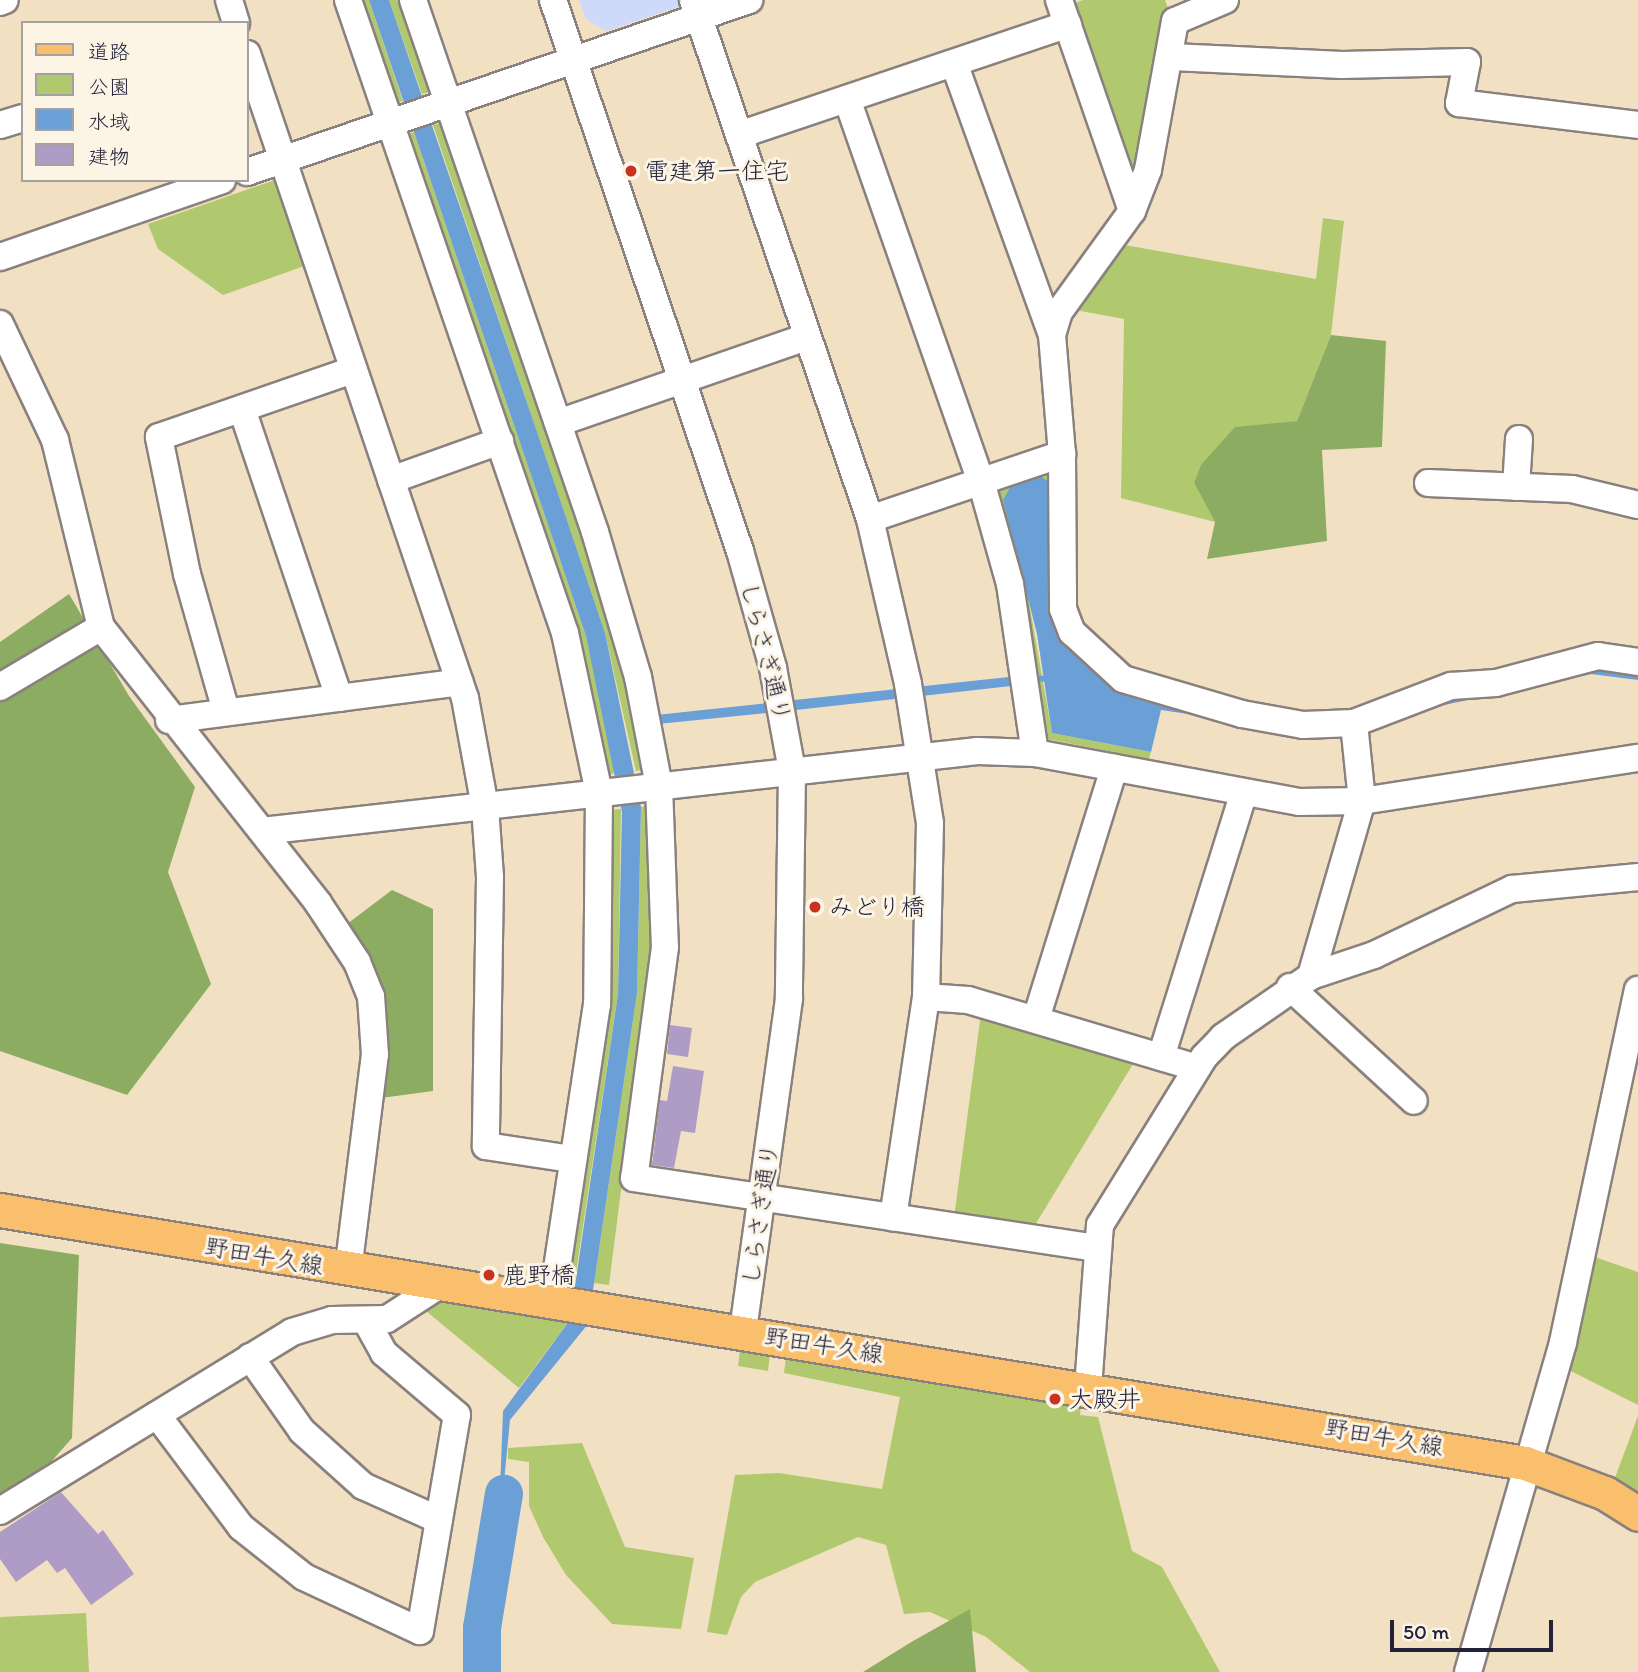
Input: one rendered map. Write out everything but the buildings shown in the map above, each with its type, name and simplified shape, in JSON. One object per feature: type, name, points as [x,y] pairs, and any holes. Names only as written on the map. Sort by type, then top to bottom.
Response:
[{"type":"main road","name":"野田牛久線","points":[[0,1210],[438,1286],[1088,1388],[1525,1463],[1605,1493],[1638,1514]]},
{"type":"street","points":[[229,0],[235,21]]},
{"type":"street","points":[[348,0],[565,633],[602,793],[600,963],[571,1159],[571,1306]]},
{"type":"street","points":[[413,0],[558,423],[638,677],[655,787],[665,947],[634,1178],[1098,1248]]},
{"type":"street","name":"しらさぎ通り","points":[[553,0],[760,620],[792,771],[789,999],[743,1332]]},
{"type":"street","points":[[248,172],[573,60],[696,9],[749,0]]},
{"type":"street","points":[[1052,335],[1059,312],[1132,211],[1159,131],[1172,57],[1175,21],[1225,0]]},
{"type":"street","points":[[696,9],[870,519],[920,757],[930,823],[926,997],[893,1218]]},
{"type":"street","points":[[739,135],[954,62],[1063,12],[1132,211]]},
{"type":"street","points":[[248,57],[460,682],[485,807],[486,1146],[571,1159]]},
{"type":"street","points":[[1172,57],[1342,65],[1467,62],[1459,103],[1638,125]]},
{"type":"street","points":[[954,62],[1052,335],[1062,454],[1063,609],[1072,632],[1098,659],[1123,679],[1242,714],[1304,724],[1354,723],[1451,686],[1496,683],[1598,656],[1638,662]]},
{"type":"street","points":[[847,99],[981,481],[1010,584],[1035,753]]},
{"type":"street","points":[[0,125],[21,119]]},
{"type":"street","points":[[0,257],[216,182]]},
{"type":"street","points":[[0,324],[55,440],[102,627],[169,720],[262,831],[341,935],[371,996],[375,1054],[348,1271]]},
{"type":"street","points":[[558,423],[807,337]]},
{"type":"street","points":[[226,711],[187,574],[159,437],[353,370]]},
{"type":"street","points":[[242,409],[339,698]]},
{"type":"street","points":[[1516,487],[1518,439]]},
{"type":"street","points":[[391,480],[500,441]]},
{"type":"street","points":[[870,519],[1062,454]]},
{"type":"street","points":[[1428,483],[1572,489],[1638,505]]},
{"type":"street","points":[[0,687],[102,627]]},
{"type":"street","points":[[169,720],[460,682]]},
{"type":"street","points":[[1301,981],[1362,801],[1354,723]]},
{"type":"street","points":[[262,831],[920,757],[1035,753],[1243,795],[1362,801],[1638,758]]},
{"type":"street","points":[[1036,1019],[1114,768]]},
{"type":"street","points":[[1161,1057],[1243,795]]},
{"type":"street","points":[[1088,1388],[1100,1225],[1197,1068],[1246,1017],[1301,981],[1349,966],[1512,889],[1638,877]]},
{"type":"street","points":[[1301,981],[1414,1101]]},
{"type":"street","points":[[1468,1672],[1525,1463],[1563,1342],[1638,990]]},
{"type":"street","points":[[926,997],[968,1000],[1197,1068]]},
{"type":"street","points":[[0,1511],[250,1357],[312,1325],[366,1321],[400,1315],[438,1286]]},
{"type":"street","points":[[157,1415],[218,1503],[252,1536],[304,1577],[419,1631],[457,1415],[384,1353],[366,1321]]},
{"type":"street","points":[[250,1357],[302,1431],[363,1486],[439,1520]]},
{"type":"shaded area","points":[[579,0],[683,0],[685,5],[606,31],[586,19]]},
{"type":"green space","points":[[357,0],[369,0],[403,101],[391,105]]},
{"type":"green space","points":[[389,0],[406,0],[437,90],[422,94]]},
{"type":"green space","points":[[1083,0],[1165,0],[1169,11],[1140,169],[1127,167],[1072,4]]},
{"type":"green space","points":[[447,121],[604,585],[650,769],[636,771],[605,633],[433,125]]},
{"type":"green space","points":[[414,132],[586,636],[617,773],[603,775],[402,136]]},
{"type":"green space","points":[[278,179],[307,265],[223,295],[158,249],[148,224]]},
{"type":"green space","points":[[1323,218],[1344,221],[1331,335],[1297,421],[1252,426],[1194,483],[1215,522],[1121,498],[1124,319],[1075,310],[1119,244],[1316,279]]},
{"type":"green space","points":[[1331,335],[1386,341],[1382,447],[1322,450],[1327,541],[1207,559],[1215,522],[1194,483],[1201,465],[1235,427],[1297,421]]},
{"type":"green space","points":[[1041,469],[1054,478],[1060,625],[1194,707],[1118,692],[1064,642],[1049,615],[1047,535],[1023,568],[1052,733],[1151,752],[1149,759],[1047,739],[1035,653],[996,496],[1004,482]]},
{"type":"green space","points":[[69,594],[129,696],[195,787],[168,872],[211,984],[127,1095],[0,1051],[0,642]]},
{"type":"green space","points":[[653,806],[656,914],[609,1285],[594,1283],[637,993],[641,807]]},
{"type":"green space","points":[[621,809],[618,994],[575,1279],[564,1277],[607,810]]},
{"type":"green space","points":[[392,890],[433,909],[433,1091],[381,1098],[343,927]]},
{"type":"green space","points":[[981,1013],[1136,1059],[1032,1230],[954,1218]]},
{"type":"green space","points":[[0,1243],[79,1255],[72,1438],[0,1520]]},
{"type":"green space","points":[[1586,1254],[1638,1272],[1638,1405],[1563,1367]]},
{"type":"green space","points":[[443,1299],[570,1320],[519,1388],[426,1311]]},
{"type":"green space","points":[[740,1349],[770,1354],[768,1371],[738,1366]]},
{"type":"green space","points":[[786,1357],[1081,1404],[1080,1415],[1098,1417],[1132,1551],[1162,1567],[1220,1672],[1030,1672],[986,1637],[930,1612],[904,1614],[886,1545],[858,1537],[755,1582],[741,1597],[727,1635],[707,1632],[735,1475],[779,1473],[882,1489],[900,1397],[784,1373]]},
{"type":"green space","points":[[1638,1416],[1638,1497],[1613,1483]]},
{"type":"green space","points":[[582,1443],[625,1547],[694,1558],[681,1629],[612,1624],[566,1575],[543,1537],[529,1506],[529,1462],[508,1459],[508,1448]]},
{"type":"green space","points":[[970,1609],[976,1672],[863,1672],[913,1641]]},
{"type":"green space","points":[[86,1613],[89,1672],[0,1672],[0,1617]]},
{"type":"water","points":[[369,0],[389,0],[605,633],[641,807],[637,993],[588,1324],[510,1420],[498,1544],[503,1411],[570,1320],[618,994],[622,812],[586,636]]},
{"type":"water","points":[[1040,476],[1048,481],[1054,628],[1096,674],[1133,698],[1259,721],[1419,704],[1606,664],[1638,671],[1638,680],[1591,674],[1430,708],[1346,737],[1161,710],[1151,752],[1052,733],[1037,634],[1003,500],[1011,486]]},
{"type":"water","points":[[1019,676],[1020,685],[805,709],[658,724],[656,715]]},
{"type":"waterway","points":[[1038,679],[1052,678]]},
{"type":"waterway","points":[[482,1672],[482,1628],[504,1494]]},
{"type":"place","name":"電建第一住宅","points":[[631,171]]},
{"type":"place","name":"みどり橋","points":[[815,907]]},
{"type":"place","name":"鹿野橋","points":[[489,1275]]},
{"type":"place","name":"大殿井","points":[[1055,1399]]}]
